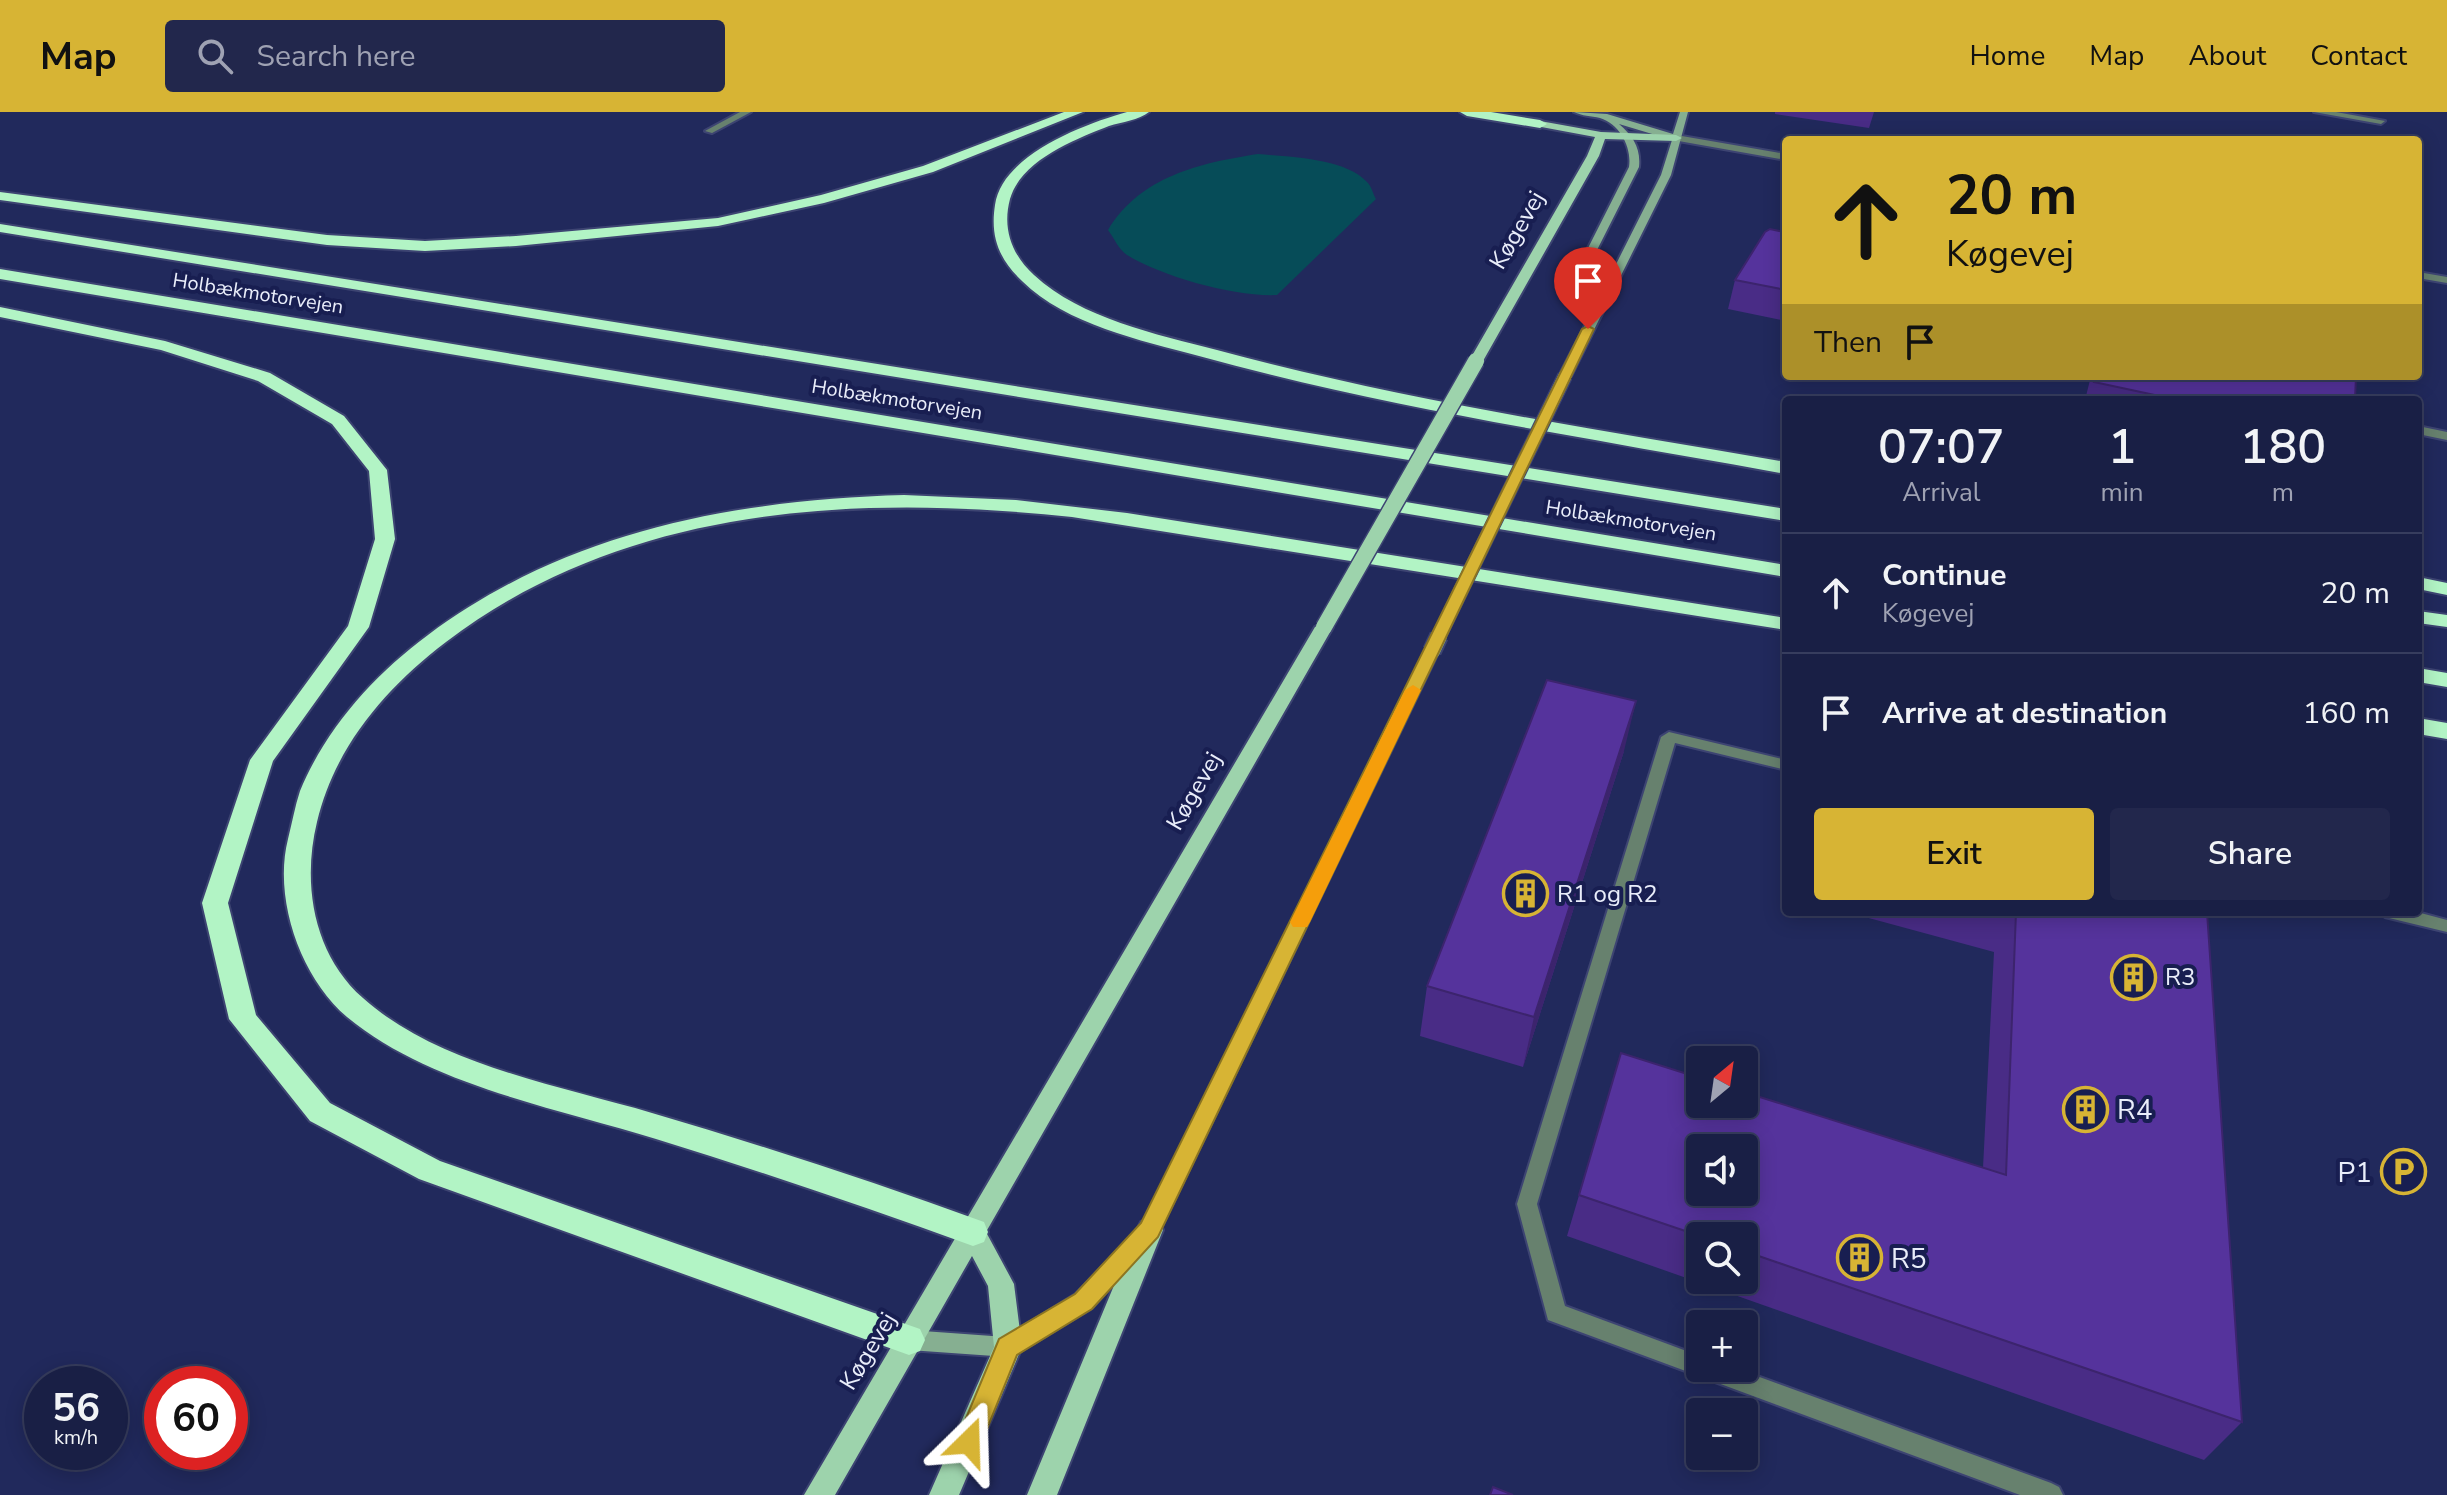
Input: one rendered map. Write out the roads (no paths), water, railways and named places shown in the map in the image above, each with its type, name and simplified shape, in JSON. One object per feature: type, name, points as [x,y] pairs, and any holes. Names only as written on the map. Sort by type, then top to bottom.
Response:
[{"type":"highway","points":[[0,196],[327,240],[425,246],[531,240],[718,222],[824,199],[928,169],[1076,112]]},
{"type":"highway","points":[[1142,112],[1073,135],[1031,161],[1005,192],[998,225],[1011,261],[1049,294],[1108,323],[1138,333],[1376,396],[1782,467]]},
{"type":"highway","points":[[1467,112],[1540,124]]},
{"type":"highway","name":"Holbækmotorvejen","points":[[0,228],[1782,514]]},
{"type":"highway","name":"Holbækmotorvejen","points":[[0,274],[1782,570]]},
{"type":"highway","points":[[0,312],[165,346],[264,377],[338,420],[378,470],[385,539],[358,627],[262,760],[215,903],[243,1019],[320,1112],[430,1170],[909,1340]]},
{"type":"highway","points":[[973,1232],[818,1177],[465,1067],[404,1040],[354,1006],[321,964],[302,915],[295,870],[301,825],[324,766],[360,709],[406,661],[458,622],[563,566],[613,545],[717,518],[850,502],[976,501],[1106,514],[1782,623]]},
{"type":"highway","points":[[2422,584],[2447,589]]},
{"type":"highway","points":[[2422,618],[2447,621]]},
{"type":"highway","points":[[2422,676],[2447,680]]},
{"type":"highway","points":[[2422,727],[2447,731]]},
{"type":"main road","points":[[1540,124],[1601,135],[1676,138]]},
{"type":"main road","name":"Køgevej","points":[[819,1495],[1324,627],[1593,156],[1601,135]]},
{"type":"main road","points":[[1042,1495],[1150,1230]]},
{"type":"main road","points":[[944,1495],[1008,1347],[1001,1284],[973,1232]]},
{"type":"street","points":[[709,131],[747,112]]},
{"type":"street","points":[[1578,112],[1608,114],[1676,138],[1782,156]]},
{"type":"street","points":[[909,1340],[1008,1347],[1084,1301],[1150,1230],[1565,376],[1666,175],[1684,112]]},
{"type":"street","points":[[2318,112],[2381,121]]},
{"type":"street","points":[[1600,306],[1590,254],[1634,167],[1636,154],[1627,136],[1608,114]]},
{"type":"street","name":"Køgevej","points":[[1601,135],[1608,114]]},
{"type":"street","points":[[1639,117],[1650,127],[1676,138]]},
{"type":"street","points":[[2422,276],[2447,280]]},
{"type":"street","points":[[2422,431],[2447,436]]},
{"type":"street","points":[[1686,1361],[1556,1313],[1527,1204],[1669,737],[1782,764]]},
{"type":"street","points":[[2407,916],[2447,926]]},
{"type":"street","points":[[1744,1382],[2051,1495]]},
{"type":"place","name":"R1 og R2","points":[[1526,894]]},
{"type":"place","name":"R3","points":[[2134,977]]},
{"type":"place","name":"R4","points":[[2086,1109]]},
{"type":"place","name":"P1","points":[[2403,1172]]},
{"type":"place","name":"R5","points":[[1860,1258]]}]
